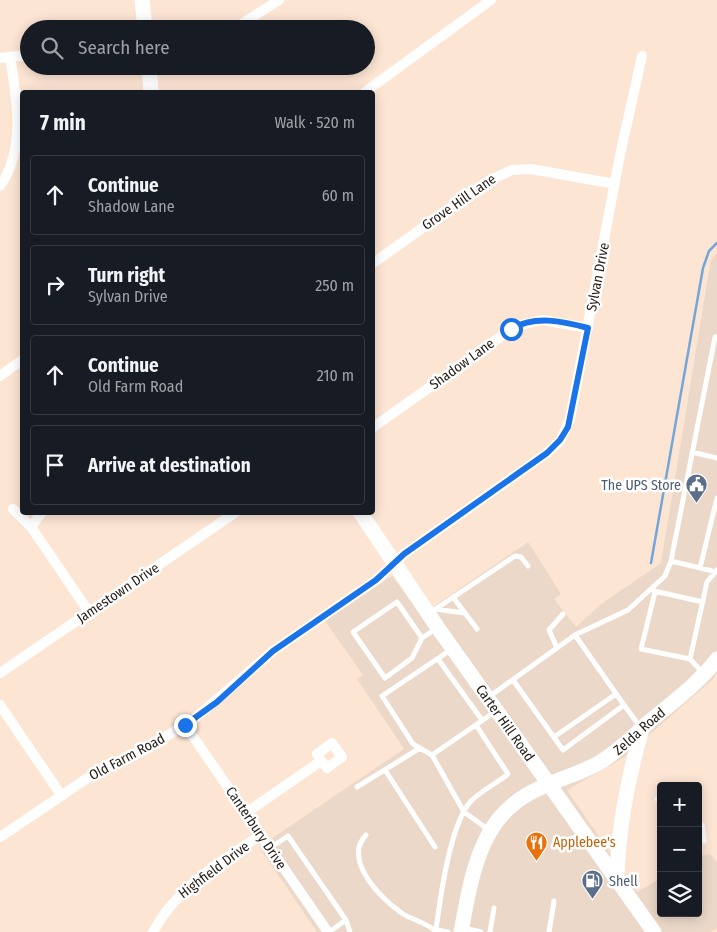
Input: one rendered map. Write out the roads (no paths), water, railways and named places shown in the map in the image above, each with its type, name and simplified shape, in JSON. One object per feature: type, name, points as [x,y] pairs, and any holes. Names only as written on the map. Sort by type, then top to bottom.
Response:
[{"type":"main road","points":[[142,0],[144,20]]},
{"type":"main road","points":[[150,75],[151,90]]},
{"type":"main road","name":"Carter Hill Road","points":[[362,515],[394,565],[431,612],[438,628],[496,711],[584,831],[654,932]]},
{"type":"main road","name":"Zelda Road","points":[[548,784],[599,763],[704,674],[717,659]]},
{"type":"main road","points":[[617,878],[618,841],[629,773],[642,728]]},
{"type":"main road","points":[[457,931],[477,864],[490,831],[516,801],[530,791],[548,784]]},
{"type":"street","points":[[248,20],[279,0]]},
{"type":"street","points":[[368,90],[491,0]]},
{"type":"street","points":[[0,186],[12,166],[18,142],[5,58],[20,56]]},
{"type":"street","name":"Sylvan Drive","points":[[394,565],[404,554],[547,453],[560,440],[570,419],[615,184],[642,56]]},
{"type":"street","name":"Grove Hill Lane","points":[[375,262],[488,181],[507,171],[531,169],[615,184]]},
{"type":"street","name":"Shadow Lane","points":[[375,426],[516,326],[542,320],[588,328]]},
{"type":"street","points":[[0,376],[20,361]]},
{"type":"street","points":[[13,509],[31,527],[88,612]]},
{"type":"street","points":[[31,527],[40,515]]},
{"type":"street","name":"Jamestown Drive","points":[[0,673],[232,515]]},
{"type":"street","name":"Old Farm Road","points":[[0,837],[95,773],[146,749],[185,725],[217,702],[273,651],[376,580],[394,565]]},
{"type":"street","points":[[0,705],[62,795]]},
{"type":"street","name":"Canterbury Drive","points":[[185,725],[328,932]]},
{"type":"street","points":[[246,813],[321,760]]},
{"type":"street","name":"Highfield Drive","points":[[153,932],[168,908],[188,886],[261,835]]},
{"type":"lane","points":[[487,698],[575,635],[628,610],[653,590],[664,576],[671,561],[715,337],[717,337]]},
{"type":"lane","points":[[692,452],[717,458]]},
{"type":"lane","points":[[700,568],[717,498]]},
{"type":"lane","points":[[431,612],[514,556],[521,557],[528,566]]},
{"type":"lane","points":[[671,561],[717,572]]},
{"type":"lane","points":[[690,659],[707,582],[717,572]]},
{"type":"lane","points":[[653,590],[703,602]]},
{"type":"lane","points":[[653,590],[641,648],[690,659],[704,674]]},
{"type":"lane","points":[[453,597],[477,629]]},
{"type":"lane","points":[[422,638],[397,602],[353,632],[385,678],[412,658],[422,638],[438,628]]},
{"type":"lane","points":[[431,612],[464,613]]},
{"type":"lane","points":[[557,648],[550,630],[563,614]]},
{"type":"lane","points":[[575,635],[624,706],[642,728]]},
{"type":"lane","points":[[453,649],[382,696],[413,744],[432,755],[464,812],[490,831]]},
{"type":"lane","points":[[438,659],[482,720]]},
{"type":"lane","points":[[513,680],[563,750],[624,706]]},
{"type":"lane","points":[[554,737],[616,694]]},
{"type":"lane","points":[[432,755],[496,711]]},
{"type":"lane","points":[[436,931],[440,902],[455,834],[464,812],[471,801],[508,774],[476,725]]},
{"type":"lane","points":[[357,787],[420,748]]},
{"type":"lane","points":[[385,770],[435,847]]},
{"type":"lane","points":[[702,825],[704,841]]},
{"type":"lane","points":[[561,846],[584,831]]},
{"type":"lane","points":[[366,835],[361,840],[358,855],[360,863],[378,891],[402,914],[436,931],[481,932]]},
{"type":"lane","points":[[270,848],[288,836],[346,920],[350,932]]},
{"type":"lane","points":[[549,932],[554,901]]},
{"type":"lane","points":[[490,932],[494,908]]},
{"type":"lane","points":[[328,932],[346,920]]},
{"type":"waterway","points":[[651,563],[703,268],[709,251],[717,243]]},
{"type":"place","name":"The UPS Store","points":[[697,504]]},
{"type":"place","name":"Applebee's","points":[[537,861]]},
{"type":"place","name":"Shell","points":[[593,900]]}]
